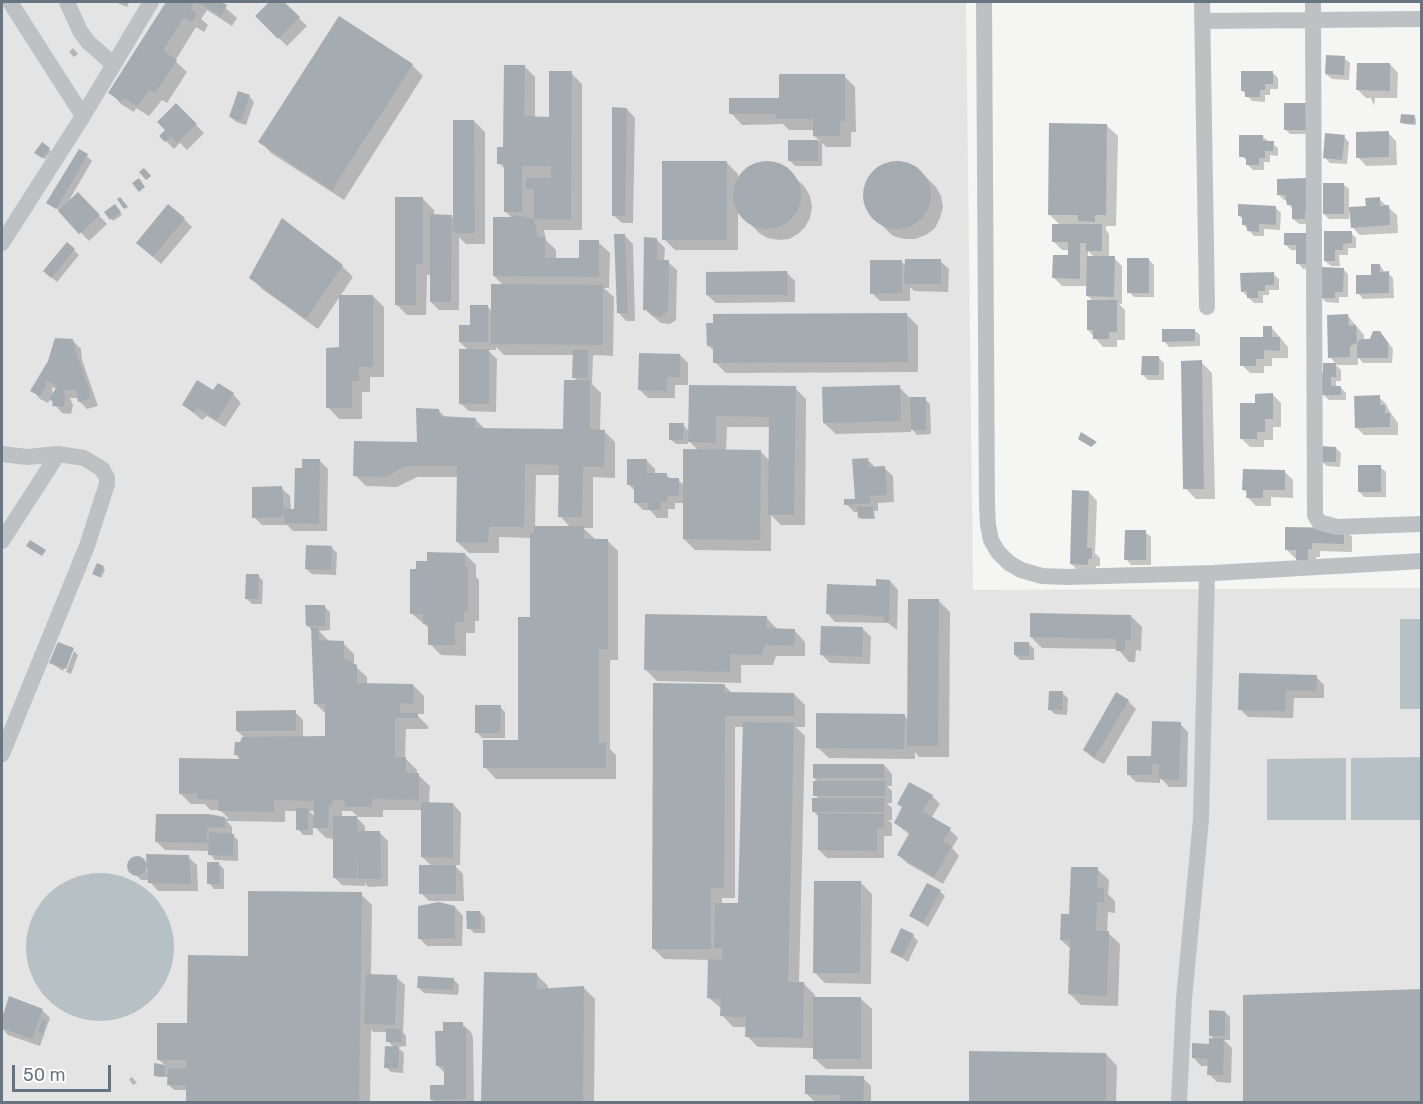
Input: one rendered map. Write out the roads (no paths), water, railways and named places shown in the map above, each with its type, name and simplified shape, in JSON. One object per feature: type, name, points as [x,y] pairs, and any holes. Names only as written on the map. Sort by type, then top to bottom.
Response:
[{"type":"street","points":[[10,2],[83,116]]},
{"type":"street","points":[[67,2],[80,31],[88,42],[113,64]]},
{"type":"street","points":[[2,243],[83,116],[151,2]]},
{"type":"street","points":[[984,2],[987,505],[991,540],[998,552],[1009,563],[1021,570],[1042,576],[1207,573],[1422,561]]},
{"type":"street","points":[[1202,2],[1208,307]]},
{"type":"street","points":[[1313,2],[1315,515],[1319,522],[1337,527],[1422,524]]},
{"type":"street","points":[[1202,21],[1422,19]]},
{"type":"street","points":[[2,454],[27,457],[58,454],[84,458],[96,464],[106,474],[106,490],[87,546],[2,754]]},
{"type":"street","points":[[2,542],[58,454]]},
{"type":"street","points":[[1179,1102],[1184,1008],[1202,802],[1207,573]]}]
